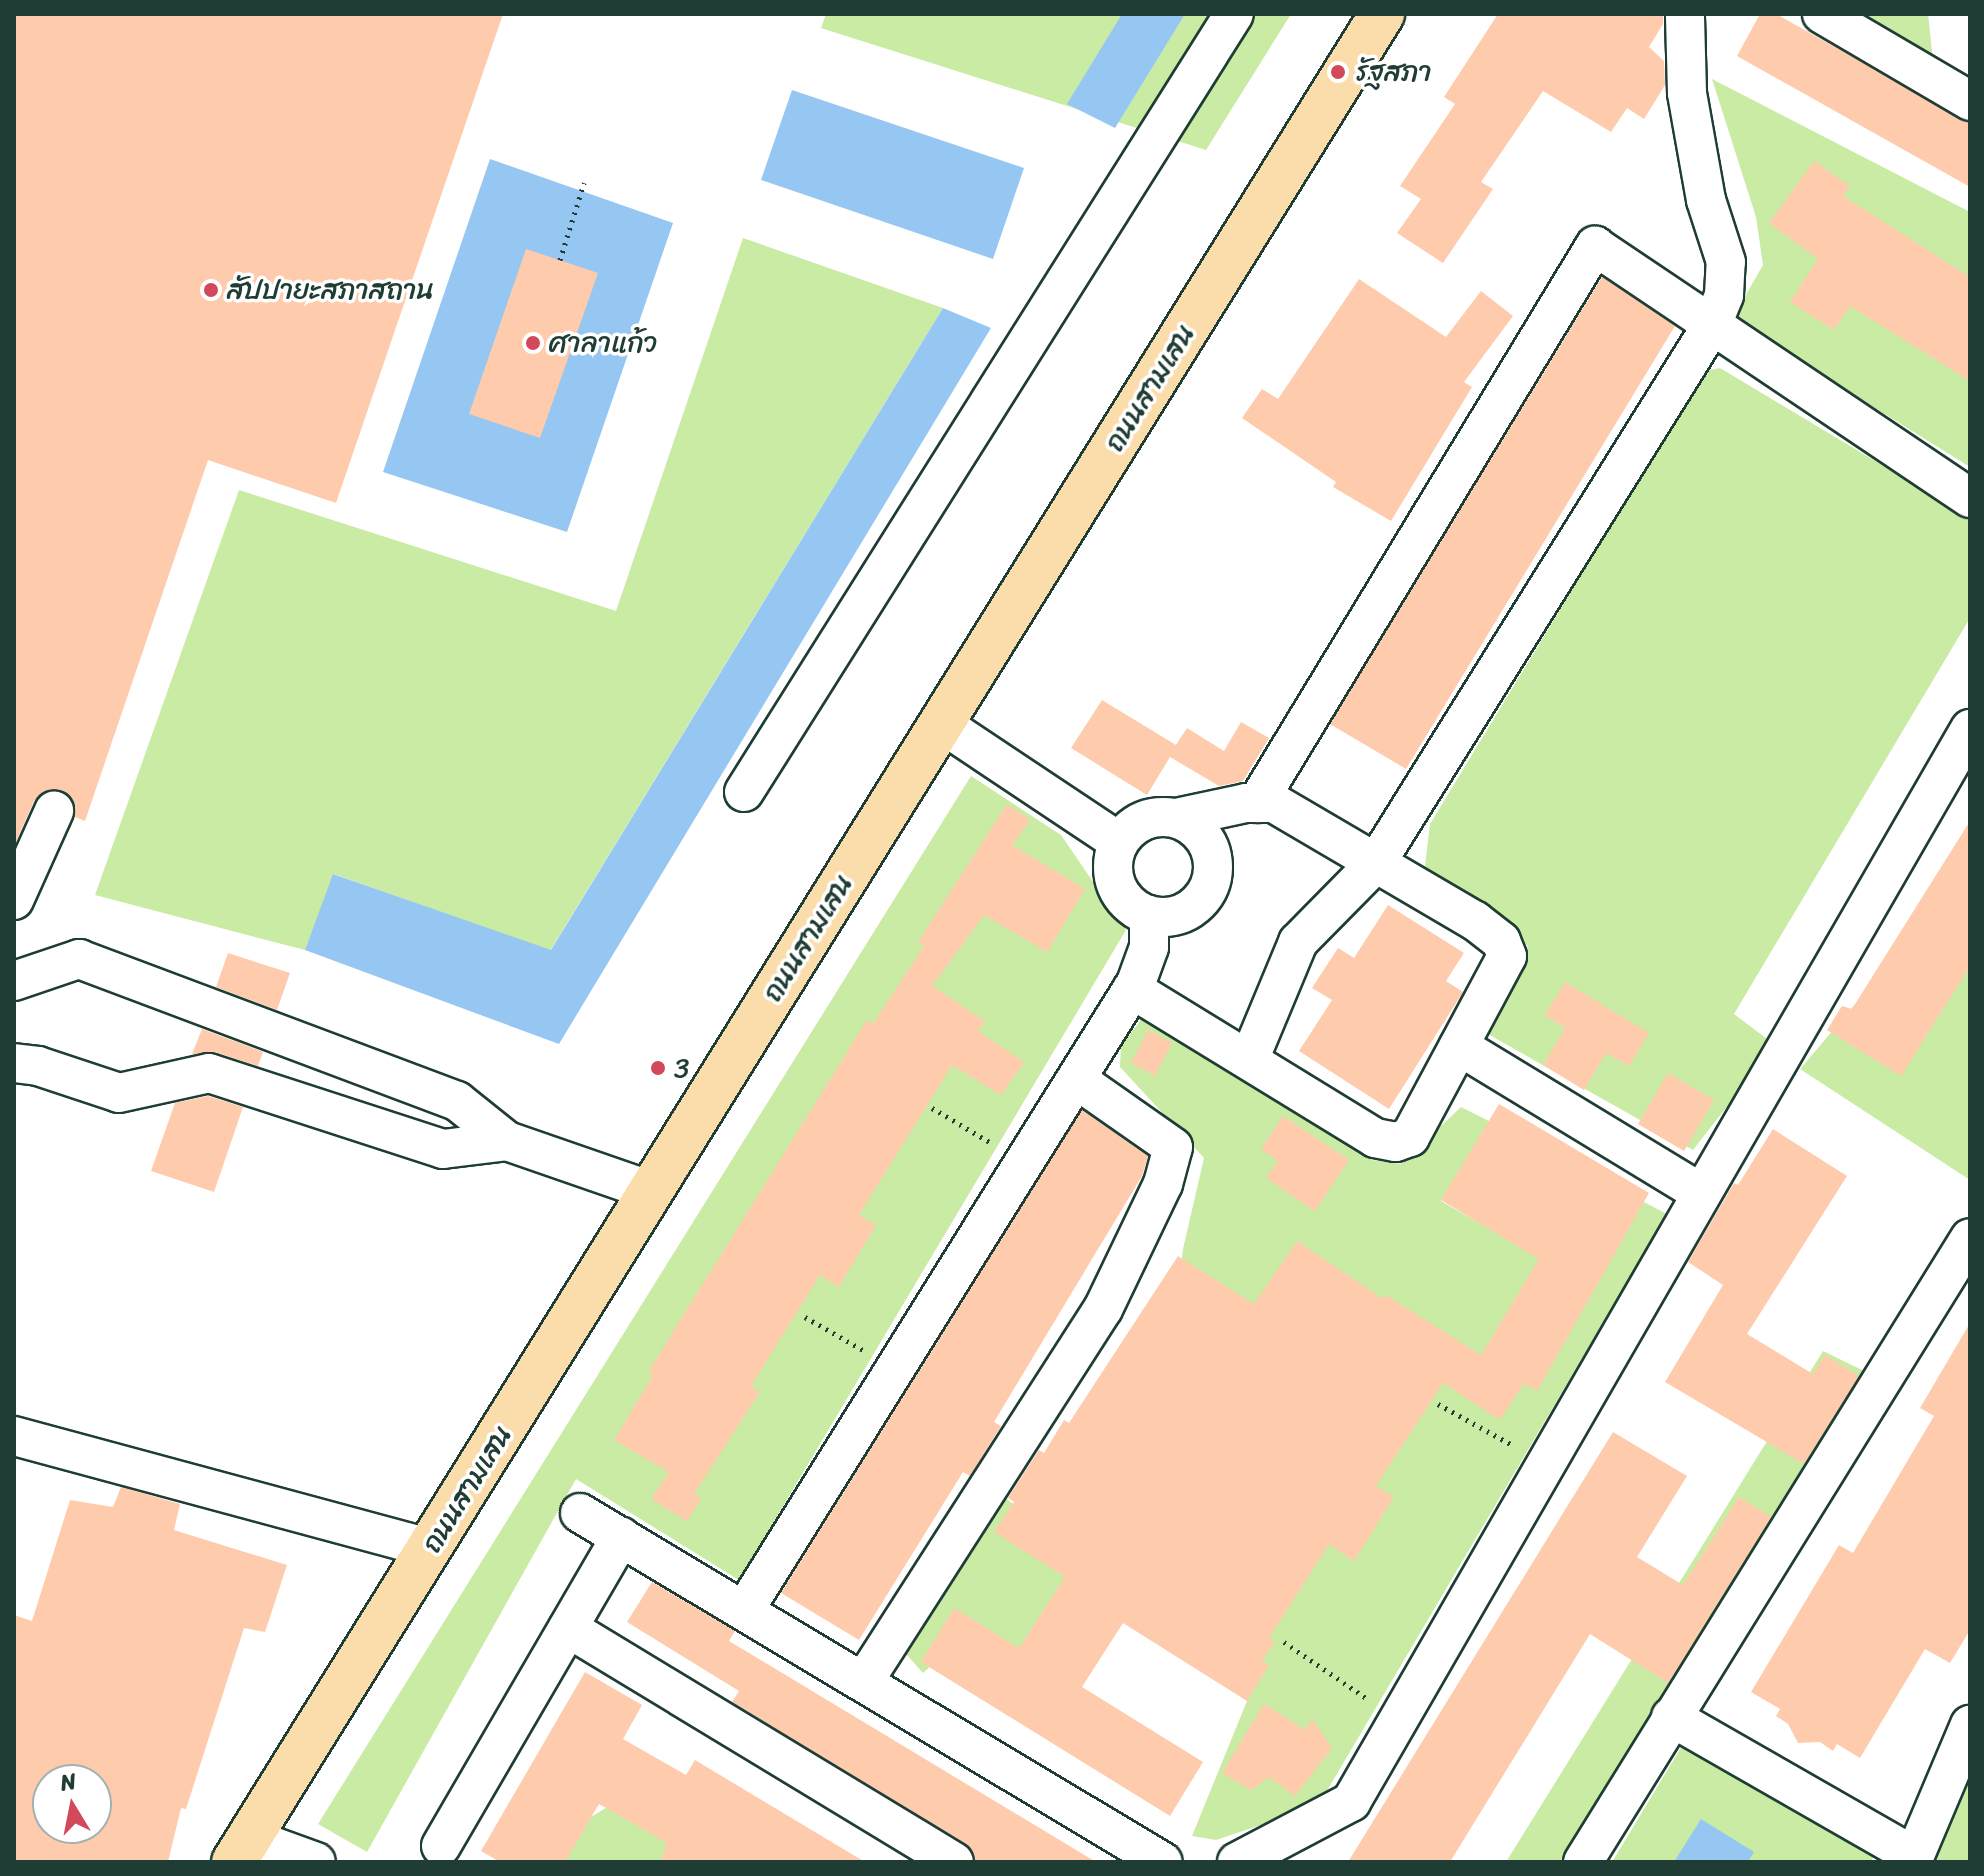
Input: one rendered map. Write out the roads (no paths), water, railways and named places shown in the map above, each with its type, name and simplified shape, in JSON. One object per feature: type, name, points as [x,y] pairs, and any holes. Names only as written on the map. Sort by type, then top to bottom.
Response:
[{"type":"main road","name":"ถนนสามเสน","points":[[242,1850],[1382,14]]},
{"type":"street","points":[[744,792],[1234,14]]},
{"type":"street","points":[[1249,1060],[1298,942],[1376,863],[1712,325],[1724,295],[1726,262],[1706,200],[1687,93],[1685,14]]},
{"type":"street","points":[[1822,14],[1970,101]]},
{"type":"street","points":[[1257,803],[1595,246],[1970,498]]},
{"type":"street","points":[[942,724],[1119,842]]},
{"type":"street","points":[[1237,1862],[1351,1802],[1699,1192],[1970,729]]},
{"type":"street","points":[[1132,989],[1375,1138],[1396,1142],[1410,1137],[1507,956],[1501,941],[1274,803],[1144,820],[1119,842],[1113,857],[1117,890],[1149,915],[1174,916],[1190,910],[1211,884],[1212,851],[1192,825],[1176,818]]},
{"type":"street","points":[[14,900],[54,811]]},
{"type":"street","points":[[745,1609],[1132,989],[1149,947],[1149,915]]},
{"type":"street","points":[[14,981],[79,959],[457,1101],[507,1141],[651,1191]]},
{"type":"street","points":[[1459,1046],[1699,1192]]},
{"type":"street","points":[[14,1063],[38,1066],[119,1093],[209,1073],[443,1149],[507,1141]]},
{"type":"street","points":[[864,1681],[1103,1309],[1163,1184],[1173,1147],[1076,1079]]},
{"type":"street","points":[[1583,1862],[1970,1238]]},
{"type":"street","points":[[14,1436],[430,1548]]},
{"type":"street","points":[[580,1513],[1163,1862]]},
{"type":"street","points":[[441,1846],[621,1537]]},
{"type":"street","points":[[568,1628],[954,1862]]},
{"type":"street","points":[[1671,1717],[1913,1859],[1970,1725]]},
{"type":"street","points":[[242,1850],[316,1862]]},
{"type":"water","points":[[1122,14],[1185,14],[1115,128],[1067,104]]},
{"type":"water","points":[[792,90],[1024,168],[993,259],[761,180]]},
{"type":"water","points":[[490,159],[673,223],[567,532],[383,472]]},
{"type":"water","points":[[943,308],[991,328],[559,1044],[305,950],[333,874],[551,950]]},
{"type":"water","points":[[1701,1819],[1754,1852],[1748,1862],[1674,1862]]},
{"type":"place","name":"รัฐสภา","points":[[1338,72]]},
{"type":"place","name":"สัปปายะสภาสถาน","points":[[211,290]]},
{"type":"place","name":"ศาลาแก้ว","points":[[533,343]]},
{"type":"place","name":"3","points":[[658,1068]]}]
